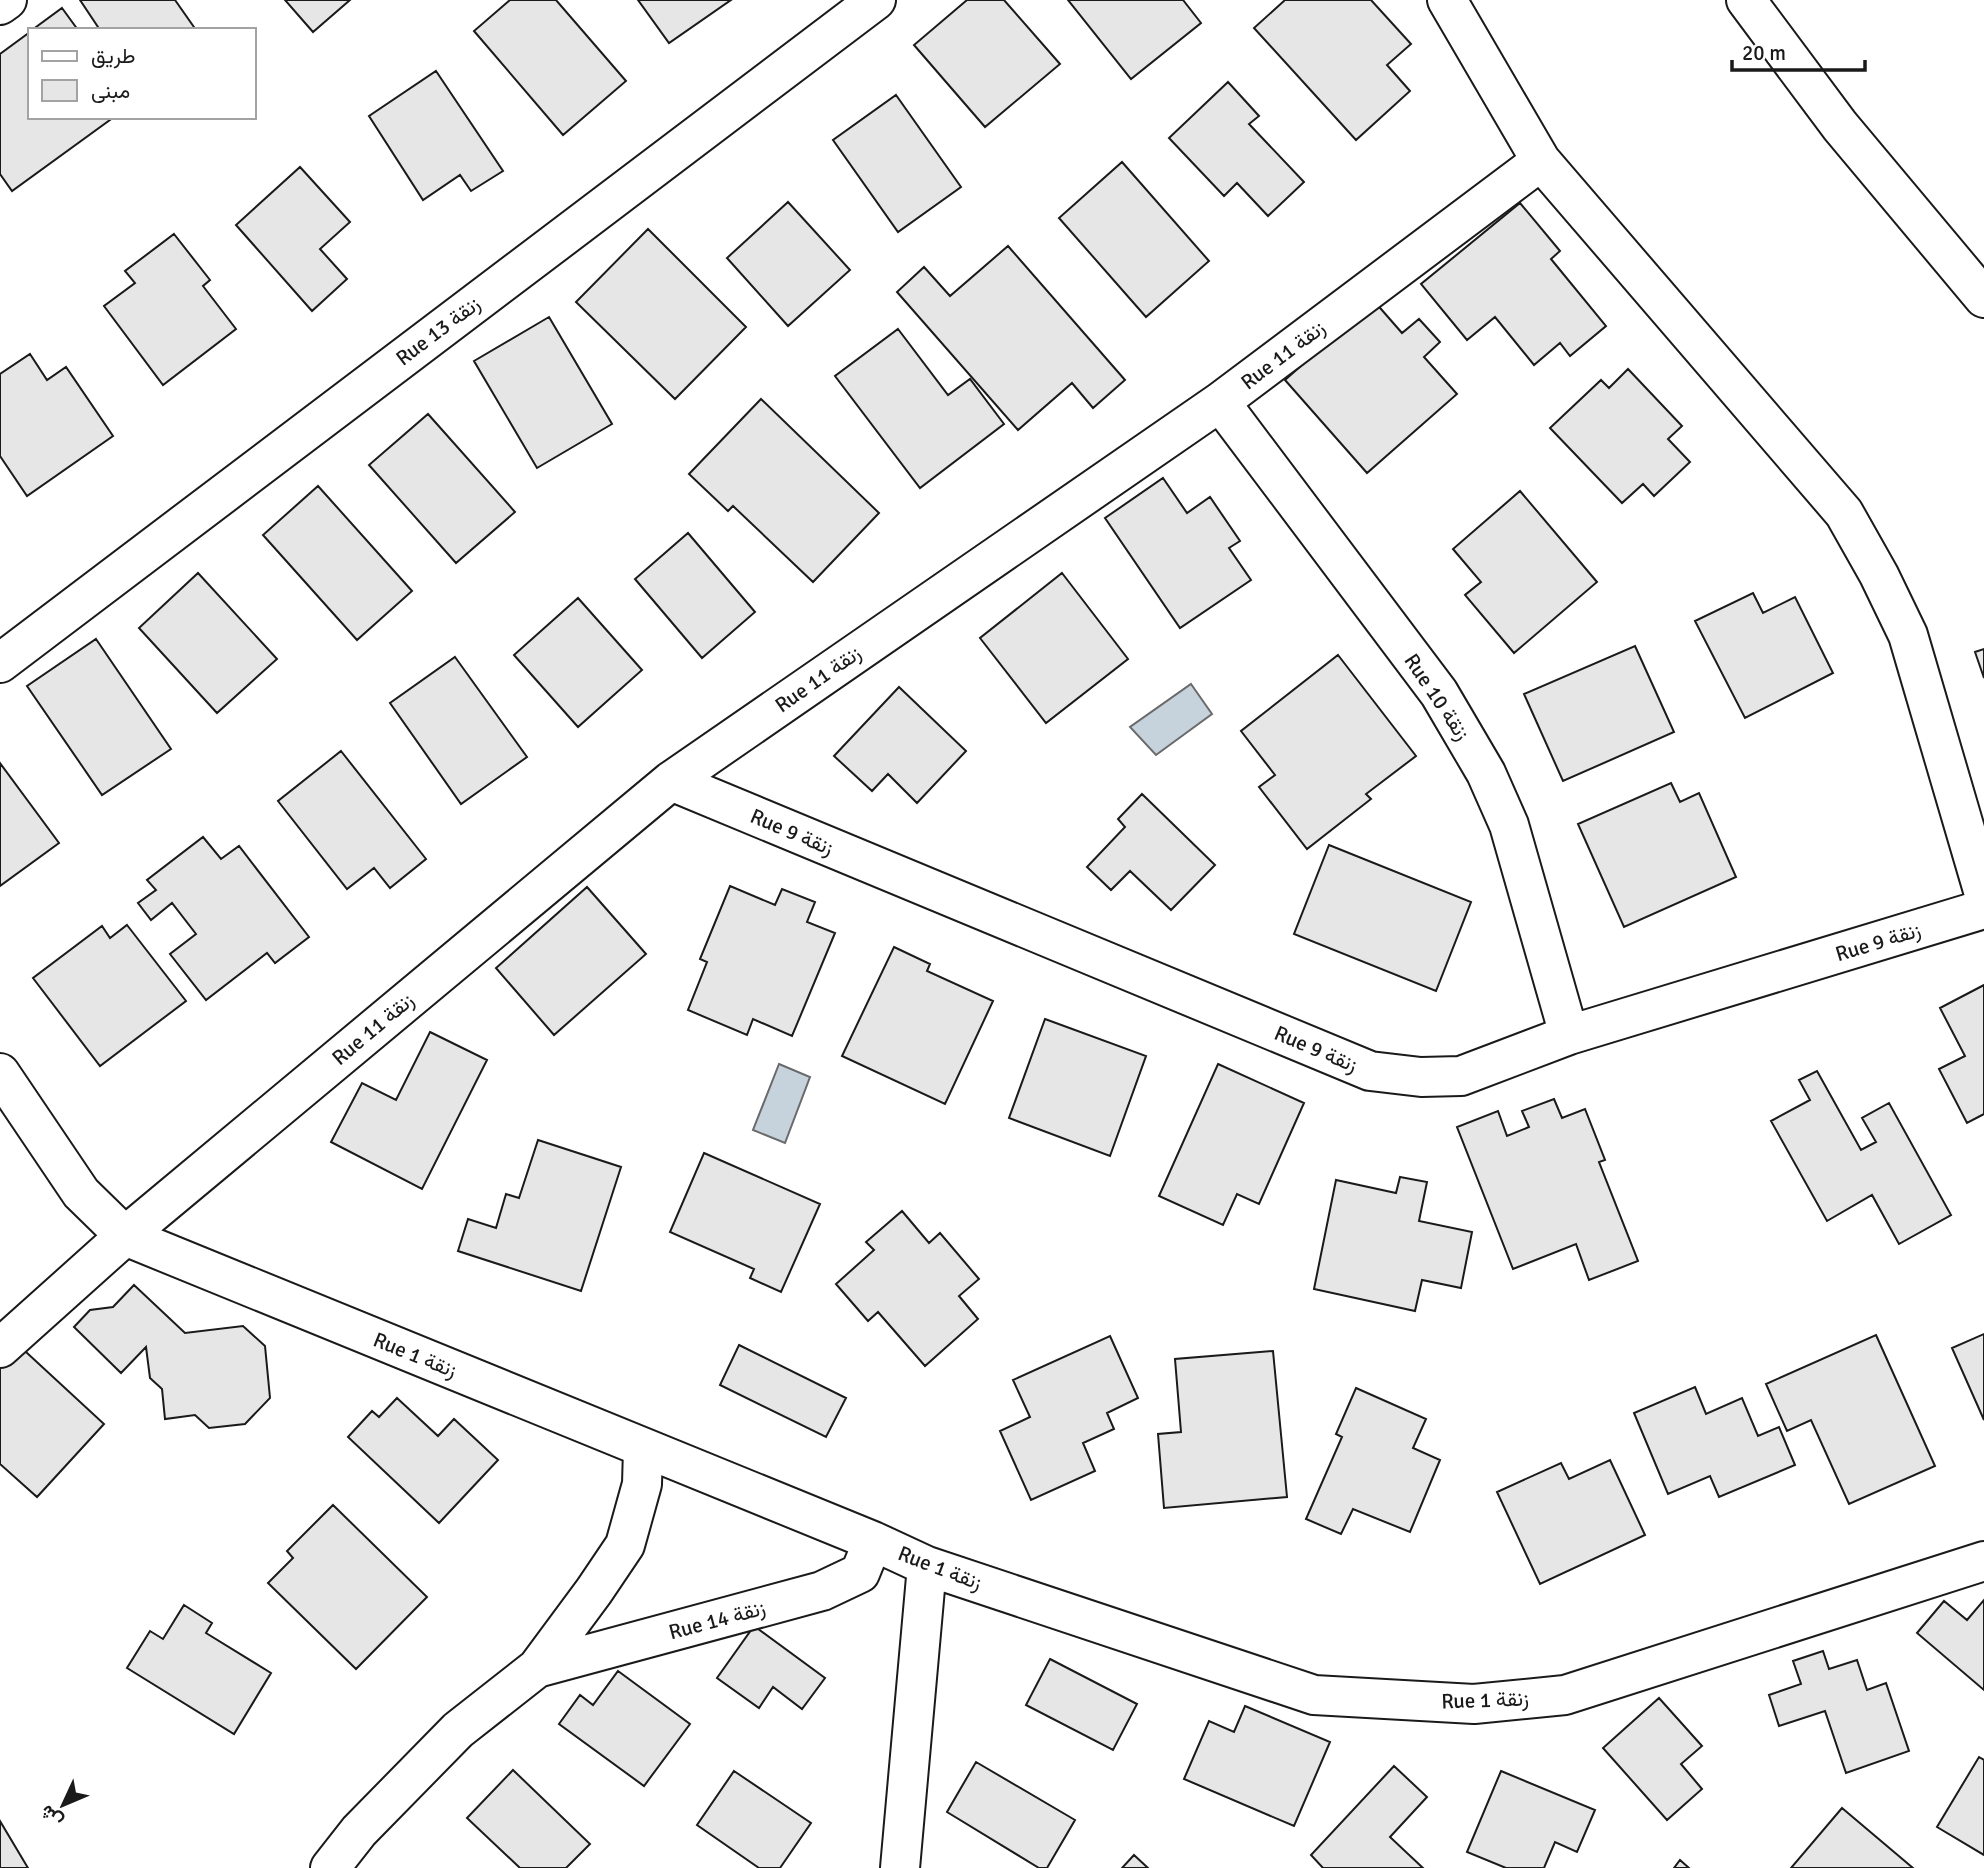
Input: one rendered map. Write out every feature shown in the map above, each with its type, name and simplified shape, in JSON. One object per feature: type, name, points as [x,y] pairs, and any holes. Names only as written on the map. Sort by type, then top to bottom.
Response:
[{"type":"street","points":[[0,5],[7,0]]},
{"type":"street","name":"Rue 13 زنقة","points":[[0,663],[876,0]]},
{"type":"street","points":[[1447,0],[1541,161],[1844,513],[1879,575],[1908,635],[1984,894]]},
{"type":"street","points":[[1746,0],[1840,126],[1984,298]]},
{"type":"street","name":"Rue 11 زنقة","points":[[0,1348],[125,1236],[671,781],[1220,402],[1541,161]]},
{"type":"street","name":"Rue 10 زنقة","points":[[1220,402],[1439,693],[1486,773],[1509,824],[1569,1035]]},
{"type":"street","name":"Rue 9 زنقة","points":[[671,781],[1370,1071],[1421,1077],[1461,1076],[1569,1035],[1984,909]]},
{"type":"street","name":"Rue 1 زنقة","points":[[0,1073],[81,1194],[125,1236],[873,1541],[927,1566],[1314,1695],[1474,1704],[1564,1695],[1984,1561]]},
{"type":"street","name":"Rue 14 زنقة","points":[[330,1868],[359,1831],[458,1730],[537,1668],[625,1545],[642,1484],[643,1449]]},
{"type":"street","name":"Rue 14 زنقة","points":[[537,1668],[822,1591],[860,1573],[873,1541]]},
{"type":"street","points":[[901,1868],[927,1566]]},
{"type":"shaded area","points":[[1191,684],[1212,714],[1156,755],[1130,727]]},
{"type":"shaded area","points":[[779,1064],[810,1077],[785,1143],[753,1130]]},
{"type":"building","points":[[80,0],[175,0],[195,28],[99,28]]},
{"type":"building","points":[[285,0],[350,0],[313,32]]},
{"type":"building","points":[[510,0],[556,0],[626,81],[563,135],[474,31]]},
{"type":"building","points":[[638,0],[731,0],[669,43]]},
{"type":"building","points":[[967,0],[1004,0],[1060,64],[985,127],[914,45]]},
{"type":"building","points":[[1068,0],[1183,0],[1201,23],[1131,79]]},
{"type":"building","points":[[1285,0],[1371,0],[1411,44],[1387,65],[1410,91],[1356,140],[1254,28]]},
{"type":"building","points":[[62,8],[77,28],[35,28]]},
{"type":"building","points":[[28,33],[28,119],[111,119],[12,191],[0,174],[0,54]]},
{"type":"building","points":[[436,71],[503,171],[471,191],[460,175],[423,200],[369,116]]},
{"type":"building","points":[[1228,82],[1259,116],[1249,124],[1304,182],[1268,216],[1237,183],[1224,196],[1169,138]]},
{"type":"building","points":[[896,95],[961,187],[898,232],[833,140]]},
{"type":"building","points":[[1122,162],[1209,261],[1146,317],[1059,218]]},
{"type":"building","points":[[300,167],[350,222],[320,249],[347,279],[312,311],[236,225]]},
{"type":"building","points":[[788,202],[850,270],[788,326],[727,258]]},
{"type":"building","points":[[1520,203],[1560,251],[1551,259],[1606,326],[1570,356],[1560,343],[1534,365],[1495,317],[1467,340],[1421,284]]},
{"type":"building","points":[[648,229],[746,327],[675,399],[576,302]]},
{"type":"building","points":[[174,234],[210,280],[203,286],[236,329],[163,385],[104,306],[135,283],[125,271]]},
{"type":"building","points":[[1008,246],[1125,380],[1093,408],[1072,383],[1018,430],[897,292],[924,267],[950,296]]},
{"type":"building","points":[[1374,301],[1402,333],[1419,319],[1440,342],[1424,357],[1457,394],[1367,473],[1285,380]]},
{"type":"building","points":[[549,317],[612,424],[537,468],[474,361]]},
{"type":"building","points":[[898,329],[948,395],[970,379],[1004,424],[920,488],[835,376]]},
{"type":"building","points":[[30,354],[47,380],[66,367],[113,436],[27,496],[0,456],[0,374]]},
{"type":"building","points":[[1628,369],[1682,426],[1668,439],[1690,462],[1654,496],[1643,484],[1622,503],[1550,428],[1601,380],[1609,388]]},
{"type":"building","points":[[761,399],[879,513],[813,582],[733,506],[728,511],[689,474]]},
{"type":"building","points":[[428,414],[515,512],[456,563],[369,465]]},
{"type":"building","points":[[1163,478],[1187,513],[1210,497],[1240,541],[1229,548],[1251,580],[1180,628],[1105,518]]},
{"type":"building","points":[[318,486],[412,591],[357,640],[263,535]]},
{"type":"building","points":[[1520,491],[1597,582],[1514,653],[1465,595],[1481,582],[1453,549]]},
{"type":"building","points":[[688,533],[755,612],[702,658],[635,579]]},
{"type":"building","points":[[198,573],[277,659],[217,713],[139,628]]},
{"type":"building","points":[[1062,573],[1128,659],[1046,723],[980,638]]},
{"type":"building","points":[[1753,593],[1763,613],[1795,597],[1833,673],[1745,718],[1695,621]]},
{"type":"building","points":[[578,598],[642,670],[578,727],[514,655]]},
{"type":"building","points":[[96,639],[171,749],[102,795],[27,686]]},
{"type":"building","points":[[1635,646],[1674,732],[1563,781],[1524,694]]},
{"type":"building","points":[[1984,649],[1984,678],[1975,652]]},
{"type":"building","points":[[1338,655],[1416,756],[1366,794],[1371,799],[1307,849],[1259,787],[1275,775],[1241,731]]},
{"type":"building","points":[[455,657],[527,757],[461,804],[390,703]]},
{"type":"building","points":[[899,687],[966,751],[917,803],[888,774],[872,791],[834,756]]},
{"type":"building","points":[[341,751],[426,859],[390,888],[374,868],[347,889],[278,801]]},
{"type":"building","points":[[0,763],[59,843],[0,886]]},
{"type":"building","points":[[1671,783],[1680,802],[1699,793],[1736,877],[1624,927],[1578,824]]},
{"type":"building","points":[[1142,794],[1215,865],[1171,910],[1130,871],[1111,890],[1087,867],[1125,827],[1118,819]]},
{"type":"building","points":[[203,837],[221,859],[239,846],[309,937],[275,963],[267,953],[206,1000],[170,954],[196,934],[172,903],[151,920],[138,903],[156,890],[147,880]]},
{"type":"building","points":[[1329,845],[1471,902],[1436,991],[1294,934]]},
{"type":"building","points":[[730,886],[775,905],[782,889],[815,902],[807,922],[835,933],[792,1036],[753,1019],[747,1035],[688,1010],[707,962],[700,959]]},
{"type":"building","points":[[587,887],[646,954],[554,1035],[496,968]]},
{"type":"building","points":[[127,925],[186,1001],[100,1066],[33,978],[102,926],[110,938]]},
{"type":"building","points":[[894,947],[930,964],[927,971],[993,1001],[945,1104],[842,1056]]},
{"type":"building","points":[[1984,985],[1984,1114],[1967,1123],[1939,1069],[1965,1056],[1940,1008]]},
{"type":"building","points":[[1045,1019],[1146,1056],[1110,1156],[1009,1118]]},
{"type":"building","points":[[430,1032],[487,1060],[422,1189],[331,1142],[362,1083],[396,1100]]},
{"type":"building","points":[[1218,1064],[1304,1103],[1259,1204],[1237,1194],[1223,1225],[1159,1196]]},
{"type":"building","points":[[1817,1071],[1861,1150],[1876,1142],[1862,1118],[1889,1103],[1951,1215],[1899,1244],[1872,1195],[1827,1221],[1771,1121],[1810,1100],[1799,1080]]},
{"type":"building","points":[[1554,1099],[1562,1118],[1585,1109],[1605,1160],[1599,1162],[1638,1261],[1589,1280],[1576,1244],[1513,1269],[1457,1127],[1498,1111],[1507,1136],[1529,1127],[1522,1111]]},
{"type":"building","points":[[538,1140],[621,1167],[581,1291],[458,1251],[468,1219],[496,1228],[506,1194],[519,1198]]},
{"type":"building","points":[[704,1153],[820,1204],[781,1292],[750,1278],[754,1269],[670,1232]]},
{"type":"building","points":[[1400,1177],[1427,1182],[1419,1221],[1472,1232],[1461,1288],[1422,1280],[1415,1311],[1314,1289],[1336,1180],[1396,1193]]},
{"type":"building","points":[[902,1211],[929,1243],[940,1233],[979,1279],[959,1296],[978,1319],[925,1366],[878,1312],[868,1321],[836,1284],[874,1250],[866,1242]]},
{"type":"building","points":[[134,1285],[185,1333],[243,1326],[265,1346],[270,1398],[245,1424],[209,1428],[195,1415],[165,1419],[162,1389],[150,1378],[146,1347],[121,1373],[74,1327],[90,1310],[113,1307]]},
{"type":"building","points":[[1984,1334],[1984,1420],[1952,1348]]},
{"type":"building","points":[[1876,1335],[1935,1466],[1849,1504],[1811,1420],[1787,1431],[1766,1384]]},
{"type":"building","points":[[1110,1336],[1138,1398],[1107,1413],[1114,1429],[1083,1443],[1095,1471],[1031,1500],[1000,1431],[1030,1417],[1013,1380]]},
{"type":"building","points":[[13,1340],[104,1424],[37,1497],[0,1464],[0,1354]]},
{"type":"building","points":[[739,1345],[846,1398],[826,1437],[720,1385]]},
{"type":"building","points":[[1273,1351],[1287,1497],[1164,1508],[1158,1434],[1181,1432],[1175,1359]]},
{"type":"building","points":[[1695,1387],[1706,1414],[1742,1398],[1758,1436],[1779,1427],[1795,1465],[1719,1497],[1710,1476],[1668,1494],[1634,1413]]},
{"type":"building","points":[[1356,1388],[1426,1419],[1413,1448],[1440,1460],[1410,1532],[1353,1509],[1341,1534],[1306,1519],[1342,1437],[1336,1434]]},
{"type":"building","points":[[397,1398],[438,1436],[454,1419],[498,1460],[439,1523],[348,1437],[372,1411],[379,1417]]},
{"type":"building","points":[[1610,1460],[1645,1535],[1540,1584],[1497,1492],[1561,1463],[1569,1479]]},
{"type":"building","points":[[333,1505],[427,1597],[356,1669],[268,1583],[293,1558],[287,1551]]},
{"type":"building","points":[[1984,1600],[1984,1690],[1917,1633],[1944,1601],[1967,1620]]},
{"type":"building","points":[[184,1605],[212,1623],[206,1633],[271,1673],[234,1734],[127,1668],[150,1631],[163,1639]]},
{"type":"building","points":[[754,1626],[825,1678],[802,1709],[773,1687],[759,1708],[717,1678]]},
{"type":"building","points":[[1823,1651],[1829,1669],[1857,1660],[1867,1690],[1886,1683],[1909,1751],[1846,1773],[1825,1711],[1779,1726],[1769,1695],[1801,1684],[1793,1661]]},
{"type":"building","points":[[1050,1659],[1137,1704],[1113,1750],[1026,1705]]},
{"type":"building","points":[[618,1671],[690,1724],[644,1786],[559,1724],[580,1695],[593,1705]]},
{"type":"building","points":[[1659,1698],[1702,1746],[1681,1764],[1702,1789],[1667,1820],[1603,1748]]},
{"type":"building","points":[[1245,1706],[1330,1742],[1294,1826],[1184,1779],[1209,1721],[1234,1732]]},
{"type":"building","points":[[1979,1757],[1984,1760],[1984,1855],[1937,1827]]},
{"type":"building","points":[[976,1762],[1075,1820],[1047,1868],[1039,1868],[947,1812]]},
{"type":"building","points":[[1394,1766],[1427,1797],[1390,1837],[1423,1868],[1323,1868],[1311,1855]]},
{"type":"building","points":[[513,1770],[590,1844],[566,1868],[520,1868],[467,1818]]},
{"type":"building","points":[[734,1771],[811,1823],[780,1868],[759,1868],[697,1825]]},
{"type":"building","points":[[1501,1771],[1595,1810],[1577,1852],[1555,1842],[1544,1868],[1506,1868],[1467,1852]]},
{"type":"building","points":[[1842,1808],[1913,1868],[1791,1868]]},
{"type":"building","points":[[0,1821],[28,1868],[0,1868]]},
{"type":"building","points":[[1134,1855],[1148,1868],[1122,1868]]},
{"type":"building","points":[[1680,1860],[1689,1868],[1674,1868]]}]
